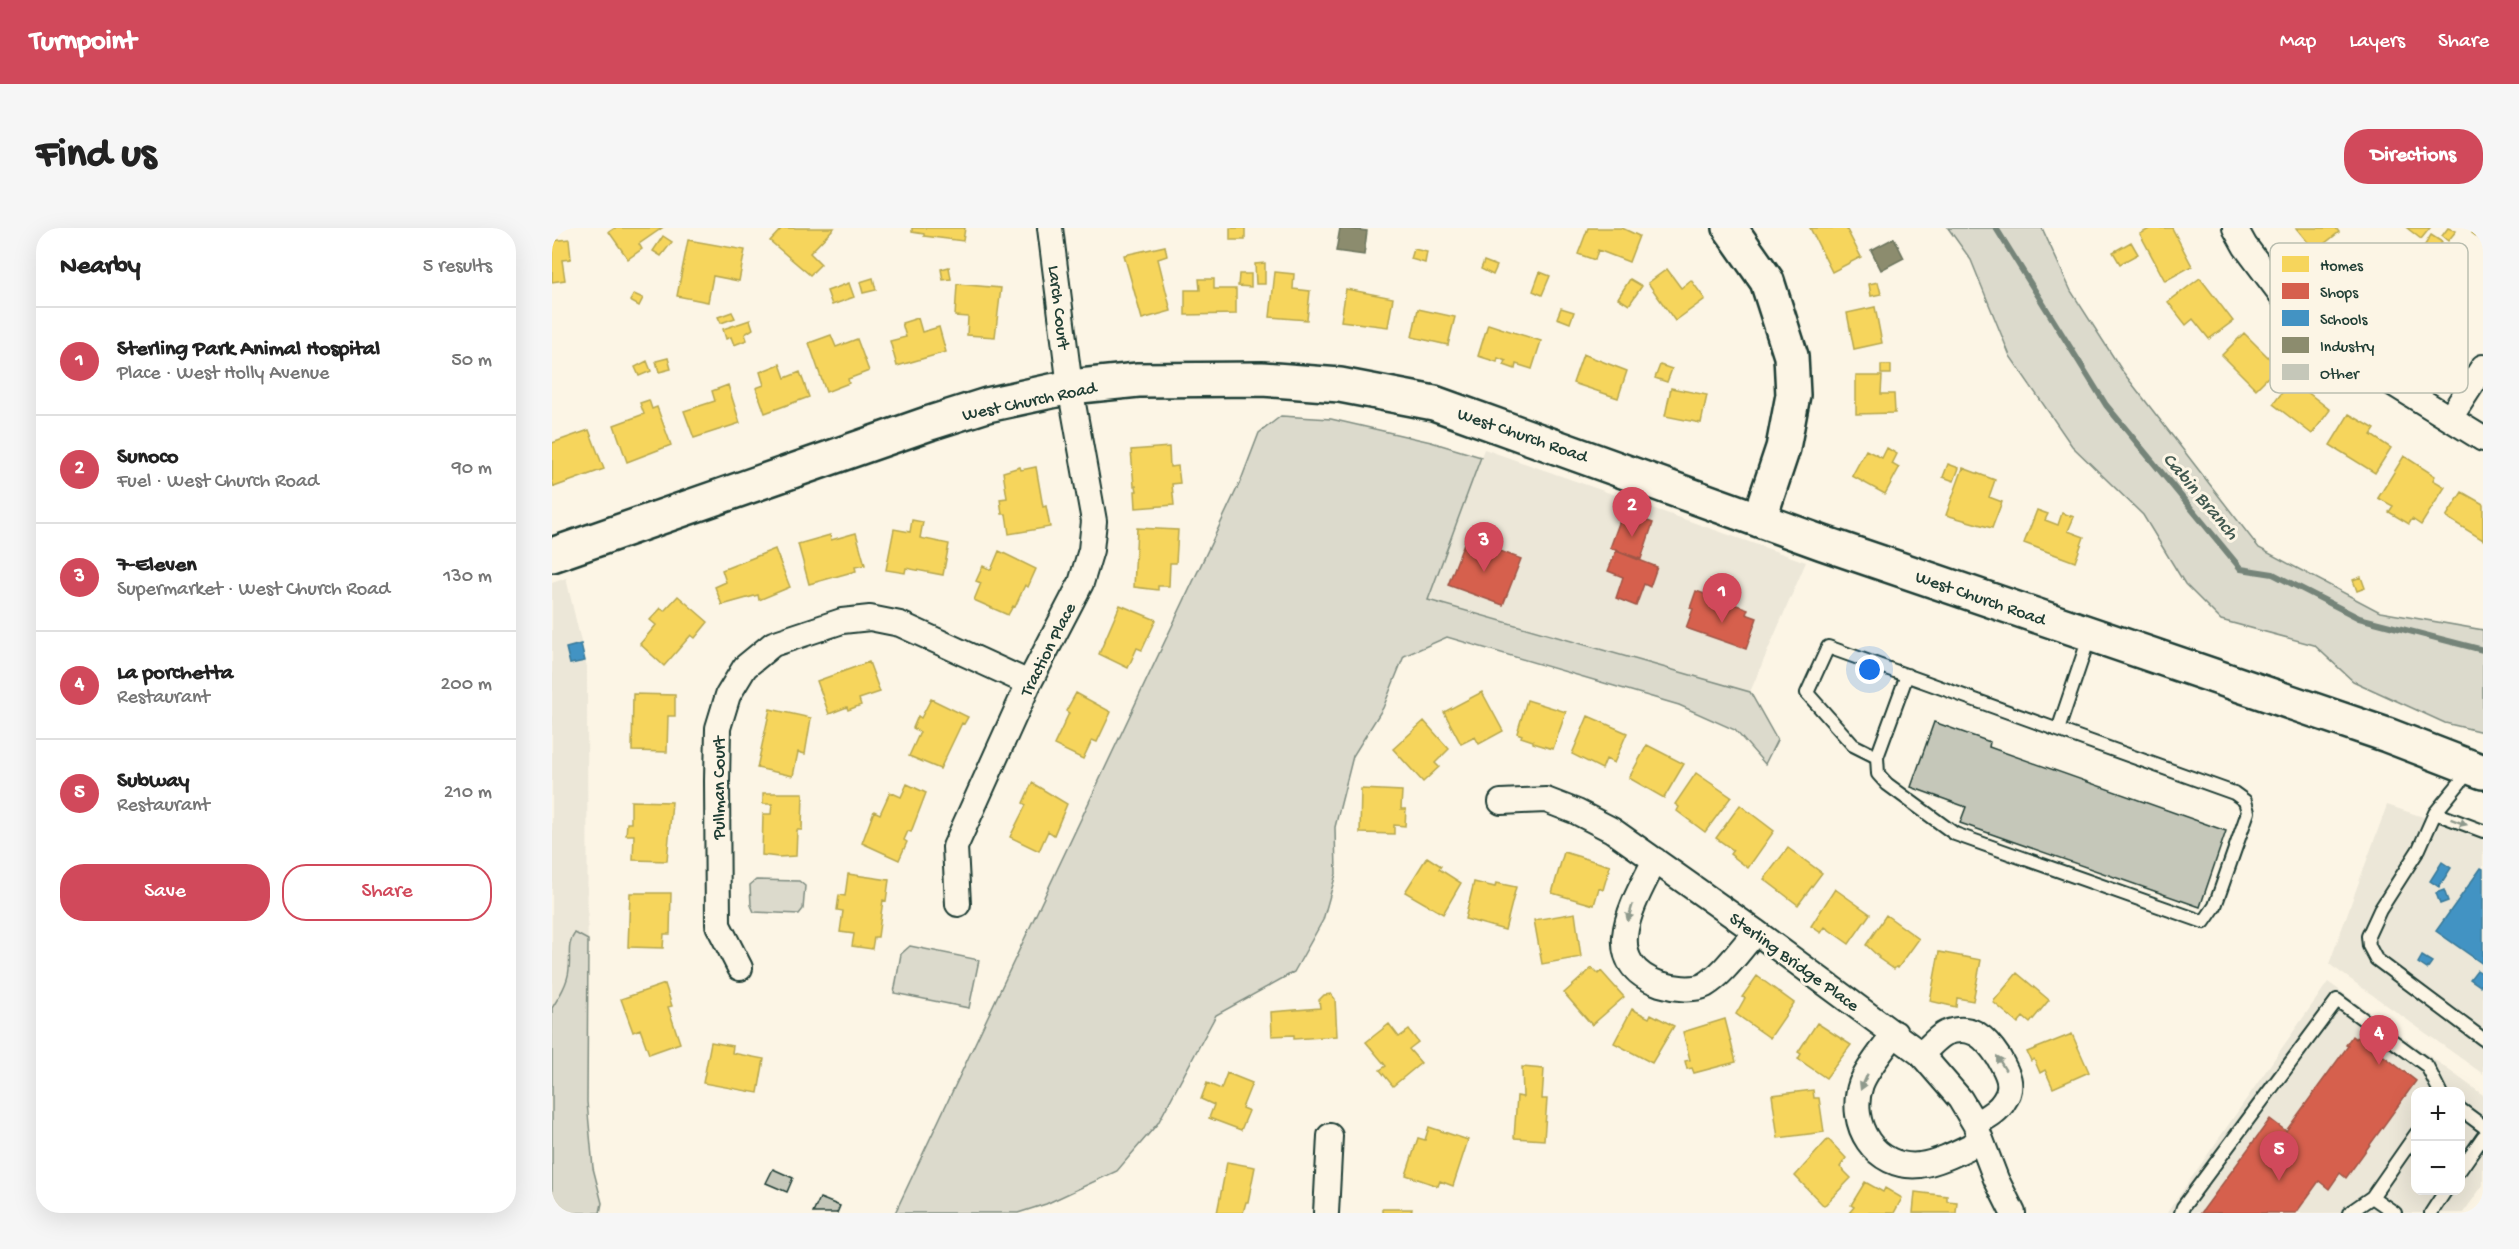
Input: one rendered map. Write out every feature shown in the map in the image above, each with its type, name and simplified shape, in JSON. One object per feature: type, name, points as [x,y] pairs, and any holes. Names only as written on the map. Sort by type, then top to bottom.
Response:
[{"type":"main road","points":[[1730,228],[1767,281],[1791,356],[1793,395],[1783,448],[1759,520]]},
{"type":"main road","name":"West Church Road","points":[[552,555],[930,423],[987,405],[1070,387],[1138,380],[1262,379],[1340,385],[1434,403],[1759,520],[2388,735],[2479,770]]},
{"type":"street","name":"Larch Court","points":[[1050,228],[1070,387]]},
{"type":"street","points":[[2235,228],[2245,246],[2270,279]]},
{"type":"street","points":[[2468,390],[2483,367]]},
{"type":"street","name":"Traction Place","points":[[958,904],[955,847],[1029,683],[1081,583],[1091,550],[1094,521],[1070,387]]},
{"type":"street","points":[[2409,393],[2483,439]]},
{"type":"street","points":[[2450,418],[2466,393]]},
{"type":"street","name":"Pullman Court","points":[[740,968],[718,925],[717,771],[718,728],[728,695],[745,667],[773,644],[842,621],[870,618],[900,624],[1029,683]]},
{"type":"street","name":"Sterling Bridge Place","points":[[1501,802],[1546,800],[1577,812],[1612,830],[1895,1033],[1921,1054],[1960,1099],[1978,1132],[1996,1179],[2013,1213]]},
{"type":"street","points":[[1655,860],[1631,905],[1625,938],[1626,953],[1635,968],[1647,978],[1673,988],[1702,987],[1715,978],[1756,932]]},
{"type":"street","points":[[1895,1033],[1862,1082],[1858,1117],[1861,1131],[1869,1145],[1899,1164],[1920,1165],[1939,1160],[1978,1132],[2006,1100],[2009,1089],[2009,1076],[1988,1040],[1974,1032],[1960,1030],[1947,1033],[1921,1054]]},
{"type":"street","points":[[1326,1213],[1330,1136]]},
{"type":"lane","points":[[2058,730],[2090,634]]},
{"type":"lane","points":[[1877,757],[1853,745],[1807,693],[1828,647],[1906,675],[2058,730],[2234,793],[2245,801],[2248,812],[2215,906],[2204,922],[1955,834],[1887,784],[1878,774],[1877,757],[1906,675]]},
{"type":"lane","points":[[2479,770],[2435,813],[2419,849],[2380,910],[2368,936],[2369,946],[2376,959],[2483,1039]]},
{"type":"lane","points":[[2435,813],[2483,831]]},
{"type":"lane","points":[[2181,1213],[2183,1207],[2337,1000],[2427,1066],[2437,1087]]},
{"type":"lane","points":[[2465,1113],[2483,1126]]},
{"type":"lane","points":[[2465,1163],[2483,1137]]},
{"type":"lane","points":[[2349,1213],[2372,1197],[2411,1140]]},
{"type":"lane","points":[[2430,1213],[2443,1195]]},
{"type":"lane","points":[[2372,1197],[2395,1213]]},
{"type":"shaded area","points":[[1948,228],[2042,228],[2071,291],[2123,372],[2259,548],[2380,612],[2483,630],[2483,732],[2445,723],[2353,681],[2314,645],[2221,620],[2185,584],[2143,515],[2072,446],[2010,356],[1971,260]]},
{"type":"shaded area","points":[[1281,416],[1331,419],[1431,442],[1481,457],[1428,600],[1750,692],[1777,740],[1765,764],[1735,730],[1679,705],[1447,637],[1404,656],[1383,708],[1353,756],[1335,827],[1336,874],[1323,920],[1294,972],[1216,1015],[1158,1123],[1117,1171],[1046,1204],[1018,1213],[895,1213],[1241,480],[1259,433]]},
{"type":"shaded area","points":[[1484,449],[1806,562],[1750,692],[1427,600]]},
{"type":"shaded area","points":[[566,578],[587,667],[588,1065],[583,1072],[552,1074],[552,583]]},
{"type":"shaded area","points":[[2387,805],[2483,837],[2483,1074],[2329,964]]},
{"type":"shaded area","points":[[756,880],[799,881],[805,886],[803,909],[799,914],[754,912],[751,905],[750,885]]},
{"type":"shaded area","points":[[575,933],[588,940],[587,1102],[593,1168],[602,1203],[600,1213],[552,1213],[552,1008],[567,979],[570,946]]},
{"type":"shaded area","points":[[910,946],[979,960],[969,1008],[894,993],[901,954]]},
{"type":"shaded area","points":[[2328,982],[2483,1095],[2483,1185],[2463,1213],[2167,1213]]},
{"type":"building: Homes","points":[[615,228],[662,228],[639,244],[642,249],[628,259],[609,232]]},
{"type":"building: Homes","points":[[782,228],[834,228],[810,253],[821,264],[810,275],[770,241]]},
{"type":"building: Homes","points":[[912,228],[965,228],[963,241],[924,236],[924,234],[912,232]]},
{"type":"building: Homes","points":[[1230,228],[1245,228],[1245,240],[1230,240]]},
{"type":"building: Homes","points":[[1588,228],[1622,228],[1639,236],[1629,262],[1598,250],[1595,260],[1578,254]]},
{"type":"building: Homes","points":[[1810,228],[1846,228],[1861,257],[1832,272]]},
{"type":"building: Homes","points":[[2151,228],[2172,228],[2192,266],[2165,281],[2140,234]]},
{"type":"building: Homes","points":[[2296,228],[2336,228],[2339,232],[2325,243],[2308,243]]},
{"type":"building: Homes","points":[[2407,228],[2430,228],[2421,239]]},
{"type":"building: Homes","points":[[2448,228],[2456,231],[2448,241],[2442,236]]},
{"type":"building: Homes","points":[[2475,228],[2483,228],[2483,241],[2472,233]]},
{"type":"building: Homes","points":[[2431,235],[2442,242],[2441,243],[2426,243]]},
{"type":"building: Homes","points":[[663,236],[672,242],[661,256],[653,251]]},
{"type":"building: Homes","points":[[569,239],[571,259],[562,260],[565,280],[552,282],[552,241]]},
{"type":"building: Homes","points":[[688,240],[745,250],[739,281],[713,276],[708,302],[677,296]]},
{"type":"building: Homes","points":[[2131,242],[2138,254],[2120,264],[2113,252]]},
{"type":"building: Homes","points":[[1165,246],[1167,256],[1158,259],[1171,311],[1142,319],[1124,255]]},
{"type":"building: Homes","points":[[1414,249],[1427,252],[1425,263],[1411,259]]},
{"type":"building: Homes","points":[[1484,261],[1497,266],[1493,275],[1481,269]]},
{"type":"building: Homes","points":[[1265,263],[1265,284],[1256,284],[1255,264]]},
{"type":"building: Homes","points":[[949,267],[951,279],[943,280],[941,269]]},
{"type":"building: Homes","points":[[1667,269],[1681,288],[1691,280],[1705,299],[1675,321],[1648,283]]},
{"type":"building: Homes","points":[[1275,272],[1294,274],[1293,289],[1310,291],[1307,320],[1270,317]]},
{"type":"building: Homes","points":[[1540,272],[1550,276],[1542,295],[1533,291]]},
{"type":"building: Homes","points":[[1239,274],[1251,274],[1251,287],[1238,286]]},
{"type":"building: Homes","points":[[873,278],[876,290],[863,293],[860,282]]},
{"type":"building: Homes","points":[[2200,278],[2233,321],[2209,339],[2193,319],[2186,325],[2168,302]]},
{"type":"building: Homes","points":[[1199,279],[1214,279],[1214,289],[1236,289],[1236,314],[1185,315],[1185,290],[1200,290]]},
{"type":"building: Homes","points":[[1630,279],[1642,286],[1629,305],[1618,298]]},
{"type":"building: Homes","points":[[1878,282],[1881,294],[1871,296],[1869,284]]},
{"type":"building: Homes","points":[[849,283],[854,297],[832,305],[827,291]]},
{"type":"building: Homes","points":[[957,284],[1001,288],[995,337],[967,335],[968,317],[955,316]]},
{"type":"building: Homes","points":[[1346,289],[1393,298],[1388,327],[1341,321]]},
{"type":"building: Homes","points":[[634,294],[643,298],[639,306],[630,301]]},
{"type":"building: Homes","points":[[1875,307],[1882,343],[1854,349],[1847,313]]},
{"type":"building: Homes","points":[[1561,308],[1574,312],[1570,323],[1557,318]]},
{"type":"building: Homes","points":[[1418,309],[1455,317],[1448,345],[1412,337]]},
{"type":"building: Homes","points":[[732,312],[735,318],[721,323],[718,317]]},
{"type":"building: Homes","points":[[918,318],[922,332],[939,327],[946,352],[897,366],[890,341],[906,337],[902,323]]},
{"type":"building: Homes","points":[[750,320],[753,329],[745,334],[747,340],[734,345],[731,337],[726,339],[723,329]]},
{"type":"building: Homes","points":[[1488,324],[1541,341],[1532,369],[1516,364],[1515,369],[1504,365],[1506,361],[1498,358],[1497,362],[1478,356]]},
{"type":"building: Homes","points":[[2244,333],[2270,359],[2270,375],[2256,389],[2222,355]]},
{"type":"building: Homes","points":[[831,335],[836,347],[857,339],[869,371],[848,379],[849,383],[826,392],[809,343]]},
{"type":"building: Homes","points":[[1583,354],[1627,371],[1618,398],[1573,383]]},
{"type":"building: Homes","points":[[668,358],[671,369],[659,372],[656,361]]},
{"type":"building: Homes","points":[[647,361],[651,371],[639,376],[635,367]]},
{"type":"building: Homes","points":[[780,364],[785,378],[800,372],[809,397],[765,413],[756,388],[764,385],[760,372]]},
{"type":"building: Homes","points":[[1660,365],[1672,369],[1667,382],[1655,378]]},
{"type":"building: Homes","points":[[1881,365],[1891,365],[1891,374],[1881,374]]},
{"type":"building: Homes","points":[[1856,376],[1882,376],[1881,394],[1894,394],[1895,413],[1856,414]]},
{"type":"building: Homes","points":[[728,385],[740,423],[694,438],[684,411],[715,401],[712,391]]},
{"type":"building: Homes","points":[[1671,388],[1707,395],[1701,423],[1665,416]]},
{"type":"building: Homes","points":[[2282,393],[2308,393],[2330,410],[2312,434],[2273,404]]},
{"type":"building: Homes","points":[[649,400],[652,409],[657,407],[671,445],[627,462],[614,425],[644,414],[640,403]]},
{"type":"building: Homes","points":[[2349,414],[2375,429],[2371,435],[2391,448],[2375,473],[2330,445]]},
{"type":"building: Homes","points":[[589,430],[604,469],[554,487],[552,443]]},
{"type":"building: Homes","points":[[1169,447],[1170,467],[1178,466],[1180,483],[1172,484],[1174,505],[1136,508],[1135,491],[1137,491],[1134,486],[1131,450]]},
{"type":"building: Homes","points":[[1887,448],[1897,454],[1892,464],[1899,468],[1885,494],[1852,476],[1866,450],[1882,458]]},
{"type":"building: Homes","points":[[2404,456],[2435,476],[2433,480],[2445,487],[2421,525],[2412,519],[2409,524],[2389,512],[2393,506],[2378,498]]},
{"type":"building: Homes","points":[[1948,464],[1959,468],[1954,481],[1943,477]]},
{"type":"building: Homes","points":[[1020,467],[1021,470],[1036,467],[1043,507],[1046,506],[1050,527],[1009,534],[1006,514],[1002,514],[1000,499],[1007,498],[1003,472]]},
{"type":"building: Homes","points":[[1963,468],[1995,480],[1989,497],[2002,502],[1992,528],[1946,515]]},
{"type":"building: Homes","points":[[2462,492],[2483,504],[2483,540],[2446,517]]},
{"type":"building: Homes","points":[[2037,510],[2048,514],[2045,520],[2058,525],[2062,513],[2074,517],[2068,531],[2084,537],[2075,562],[2024,543]]},
{"type":"building: Homes","points":[[912,520],[923,522],[920,538],[949,544],[943,575],[906,568],[905,573],[886,570],[894,529],[910,532]]},
{"type":"building: Homes","points":[[1137,528],[1178,530],[1176,563],[1170,563],[1169,586],[1158,586],[1158,590],[1134,587]]},
{"type":"building: Homes","points":[[856,533],[865,565],[855,567],[856,571],[809,584],[798,544],[830,535],[831,540]]},
{"type":"building: Homes","points":[[775,549],[790,587],[759,600],[758,595],[722,605],[715,587],[726,582],[722,570]]},
{"type":"building: Homes","points":[[999,551],[1036,569],[1028,587],[1025,585],[1015,607],[1013,606],[1008,615],[974,600],[981,583],[976,581],[983,566],[991,570]]},
{"type":"building: Homes","points":[[2361,577],[2365,588],[2357,591],[2353,580]]},
{"type":"building: Homes","points":[[678,596],[708,622],[695,638],[691,635],[664,666],[640,644],[656,625],[650,620],[661,608],[664,611]]},
{"type":"building: Homes","points":[[1120,605],[1156,620],[1142,650],[1137,648],[1128,668],[1099,654]]},
{"type":"building: Homes","points":[[869,662],[880,692],[859,699],[861,705],[848,710],[847,707],[829,714],[817,681]]},
{"type":"building: Homes","points":[[1482,692],[1503,731],[1479,744],[1475,737],[1461,744],[1444,712]]},
{"type":"building: Homes","points":[[1076,693],[1111,712],[1097,742],[1092,740],[1083,759],[1054,745],[1069,713],[1066,711]]},
{"type":"building: Homes","points":[[633,694],[675,695],[675,716],[668,716],[667,752],[632,751]]},
{"type":"building: Homes","points":[[931,699],[968,717],[964,724],[962,723],[940,769],[909,756],[920,732],[913,728],[918,716],[921,718]]},
{"type":"building: Homes","points":[[1527,700],[1566,712],[1553,749],[1533,743],[1517,733]]},
{"type":"building: Homes","points":[[770,709],[811,718],[805,754],[798,752],[793,776],[757,768]]},
{"type":"building: Homes","points":[[1588,716],[1627,733],[1614,763],[1606,759],[1602,769],[1572,754]]},
{"type":"building: Homes","points":[[1424,721],[1449,749],[1435,763],[1439,767],[1423,782],[1393,749]]},
{"type":"building: Homes","points":[[1647,745],[1684,764],[1664,798],[1629,778]]},
{"type":"building: Homes","points":[[1696,773],[1731,797],[1705,832],[1677,811],[1679,807],[1675,804]]},
{"type":"building: Homes","points":[[1032,783],[1067,804],[1054,835],[1048,831],[1039,851],[1010,837],[1026,805],[1023,803]]},
{"type":"building: Homes","points":[[907,784],[926,793],[911,832],[908,831],[904,840],[907,842],[899,860],[862,843],[874,811],[880,814],[890,792],[901,797]]},
{"type":"building: Homes","points":[[1361,789],[1402,791],[1401,809],[1406,809],[1405,826],[1394,825],[1394,834],[1360,833]]},
{"type":"building: Homes","points":[[763,793],[803,793],[802,830],[797,830],[796,856],[762,855],[763,814],[771,814],[772,804],[763,804]]},
{"type":"building: Homes","points":[[631,801],[672,802],[667,861],[633,860],[634,835],[626,835],[627,823],[631,823]]},
{"type":"building: Homes","points":[[1740,805],[1774,831],[1748,868],[1730,854],[1733,850],[1716,838]]},
{"type":"building: Homes","points":[[1788,848],[1822,873],[1798,905],[1764,879]]},
{"type":"building: Homes","points":[[1564,852],[1610,866],[1603,890],[1599,888],[1594,905],[1552,893]]},
{"type":"building: Homes","points":[[1427,857],[1441,866],[1439,869],[1461,883],[1443,914],[1405,892]]},
{"type":"building: Homes","points":[[848,874],[889,880],[886,901],[883,900],[878,937],[874,937],[872,949],[852,946],[854,934],[840,932],[843,911],[837,910],[839,895],[845,896]]},
{"type":"building: Homes","points":[[1474,882],[1495,887],[1496,883],[1516,887],[1505,930],[1465,919]]},
{"type":"building: Homes","points":[[1835,889],[1870,914],[1849,944],[1825,927],[1821,933],[1811,926]]},
{"type":"building: Homes","points":[[630,893],[671,893],[670,934],[664,934],[663,948],[628,947]]},
{"type":"building: Homes","points":[[1575,913],[1581,957],[1542,964],[1534,920]]},
{"type":"building: Homes","points":[[1886,915],[1919,939],[1898,968],[1894,969],[1878,958],[1866,945]]},
{"type":"building: Homes","points":[[1939,952],[1981,960],[1973,1001],[1957,998],[1956,1007],[1930,1001]]},
{"type":"building: Homes","points":[[1592,968],[1598,974],[1601,971],[1624,997],[1592,1025],[1564,993]]},
{"type":"building: Homes","points":[[2017,973],[2049,1000],[2030,1023],[2023,1017],[2018,1023],[1993,1002]]},
{"type":"building: Homes","points":[[1757,976],[1794,1003],[1770,1038],[1736,1014],[1745,998],[1742,997]]},
{"type":"building: Homes","points":[[665,984],[672,1006],[668,1007],[680,1043],[649,1054],[640,1029],[633,1032],[621,999]]},
{"type":"building: Homes","points":[[1331,994],[1335,999],[1337,1036],[1294,1039],[1294,1035],[1272,1036],[1271,1012],[1320,1008],[1319,1000],[1324,995]]},
{"type":"building: Homes","points":[[1632,1009],[1649,1018],[1651,1014],[1674,1026],[1652,1063],[1614,1043]]},
{"type":"building: Homes","points":[[1725,1019],[1736,1062],[1694,1073],[1692,1068],[1687,1069],[1685,1061],[1690,1060],[1683,1032]]},
{"type":"building: Homes","points":[[1817,1023],[1851,1045],[1826,1078],[1798,1059],[1801,1054],[1798,1052]]},
{"type":"building: Homes","points":[[1389,1024],[1399,1037],[1409,1030],[1418,1042],[1409,1049],[1421,1063],[1393,1086],[1380,1070],[1386,1066],[1366,1042]]},
{"type":"building: Homes","points":[[2072,1034],[2089,1072],[2053,1088],[2045,1070],[2040,1073],[2034,1059],[2031,1061],[2027,1052]]},
{"type":"building: Homes","points":[[711,1042],[733,1046],[732,1053],[764,1059],[758,1093],[703,1083]]},
{"type":"building: Homes","points":[[1522,1067],[1544,1069],[1542,1099],[1547,1099],[1544,1140],[1514,1138],[1517,1096],[1523,1097]]},
{"type":"building: Homes","points":[[1227,1073],[1252,1083],[1242,1108],[1249,1111],[1241,1130],[1209,1118],[1214,1105],[1201,1099],[1207,1083],[1221,1089]]},
{"type":"building: Homes","points":[[1813,1090],[1814,1098],[1819,1098],[1824,1132],[1778,1138],[1772,1095]]},
{"type":"building: Homes","points":[[1429,1127],[1468,1140],[1453,1186],[1440,1181],[1438,1186],[1406,1175],[1418,1138],[1425,1140]]},
{"type":"building: Homes","points":[[1828,1139],[1846,1158],[1840,1167],[1851,1178],[1824,1206],[1795,1176]]},
{"type":"building: Homes","points":[[1227,1162],[1255,1167],[1248,1202],[1246,1202],[1243,1213],[1217,1213]]},
{"type":"building: Homes","points":[[1865,1182],[1883,1192],[1885,1188],[1902,1198],[1894,1213],[1849,1213],[1854,1207],[1851,1205]]},
{"type":"building: Homes","points":[[1915,1192],[1947,1196],[1947,1201],[1957,1202],[1956,1213],[1913,1213]]},
{"type":"building: Homes","points":[[1382,1209],[1412,1209],[1411,1212],[1423,1213],[1382,1213]]},
{"type":"building: Shops","points":[[1623,512],[1653,523],[1641,559],[1610,548]]},
{"type":"building: Shops","points":[[1466,538],[1521,559],[1503,605],[1448,585]]},
{"type":"building: Shops","points":[[1616,551],[1657,567],[1650,587],[1644,584],[1636,606],[1616,598],[1623,577],[1608,571]]},
{"type":"building: Shops","points":[[1696,591],[1748,609],[1746,614],[1757,618],[1746,649],[1686,628],[1693,609],[1690,608]]},
{"type":"building: Shops","points":[[2352,1036],[2356,1039],[2358,1036],[2416,1081],[2346,1178],[2340,1173],[2329,1189],[2319,1181],[2296,1213],[2201,1213],[2270,1119],[2286,1131],[2348,1046],[2346,1045]]},
{"type":"building: Schools","points":[[581,644],[585,661],[570,664],[566,648]]},
{"type":"building: Schools","points":[[2442,862],[2451,868],[2439,887],[2430,881]]},
{"type":"building: Schools","points":[[2481,868],[2483,869],[2483,964],[2436,931]]},
{"type":"building: Schools","points":[[2444,890],[2448,901],[2440,904],[2436,893]]},
{"type":"building: Schools","points":[[2422,956],[2432,962],[2427,969],[2418,963]]},
{"type":"building: Schools","points":[[2477,970],[2483,974],[2483,982],[2480,986],[2470,979]]},
{"type":"building: Industry","points":[[1340,228],[1367,231],[1364,255],[1336,251]]},
{"type":"building: Industry","points":[[1894,238],[1904,258],[1881,270],[1871,250]]},
{"type":"building: Other","points":[[1934,722],[1990,742],[1989,747],[2226,831],[2200,907],[1960,823],[1966,807],[1911,787]]},
{"type":"building: Other","points":[[773,1169],[793,1178],[787,1192],[766,1183]]},
{"type":"building: Other","points":[[820,1198],[840,1206],[837,1213],[813,1213]]},
{"type":"waterway","name":"Cabin Branch","points":[[1996,228],[2106,405],[2241,569],[2273,574],[2359,618],[2483,650]]},
{"type":"place","name":"Sunoco","points":[[1632,537]]},
{"type":"place","name":"7-Eleven","points":[[1484,572]]},
{"type":"place","name":"Sterling Park Animal Hospital","points":[[1722,623]]},
{"type":"place","name":"La porchetta","points":[[2379,1065]]},
{"type":"place","name":"Subway","points":[[2279,1181]]}]
